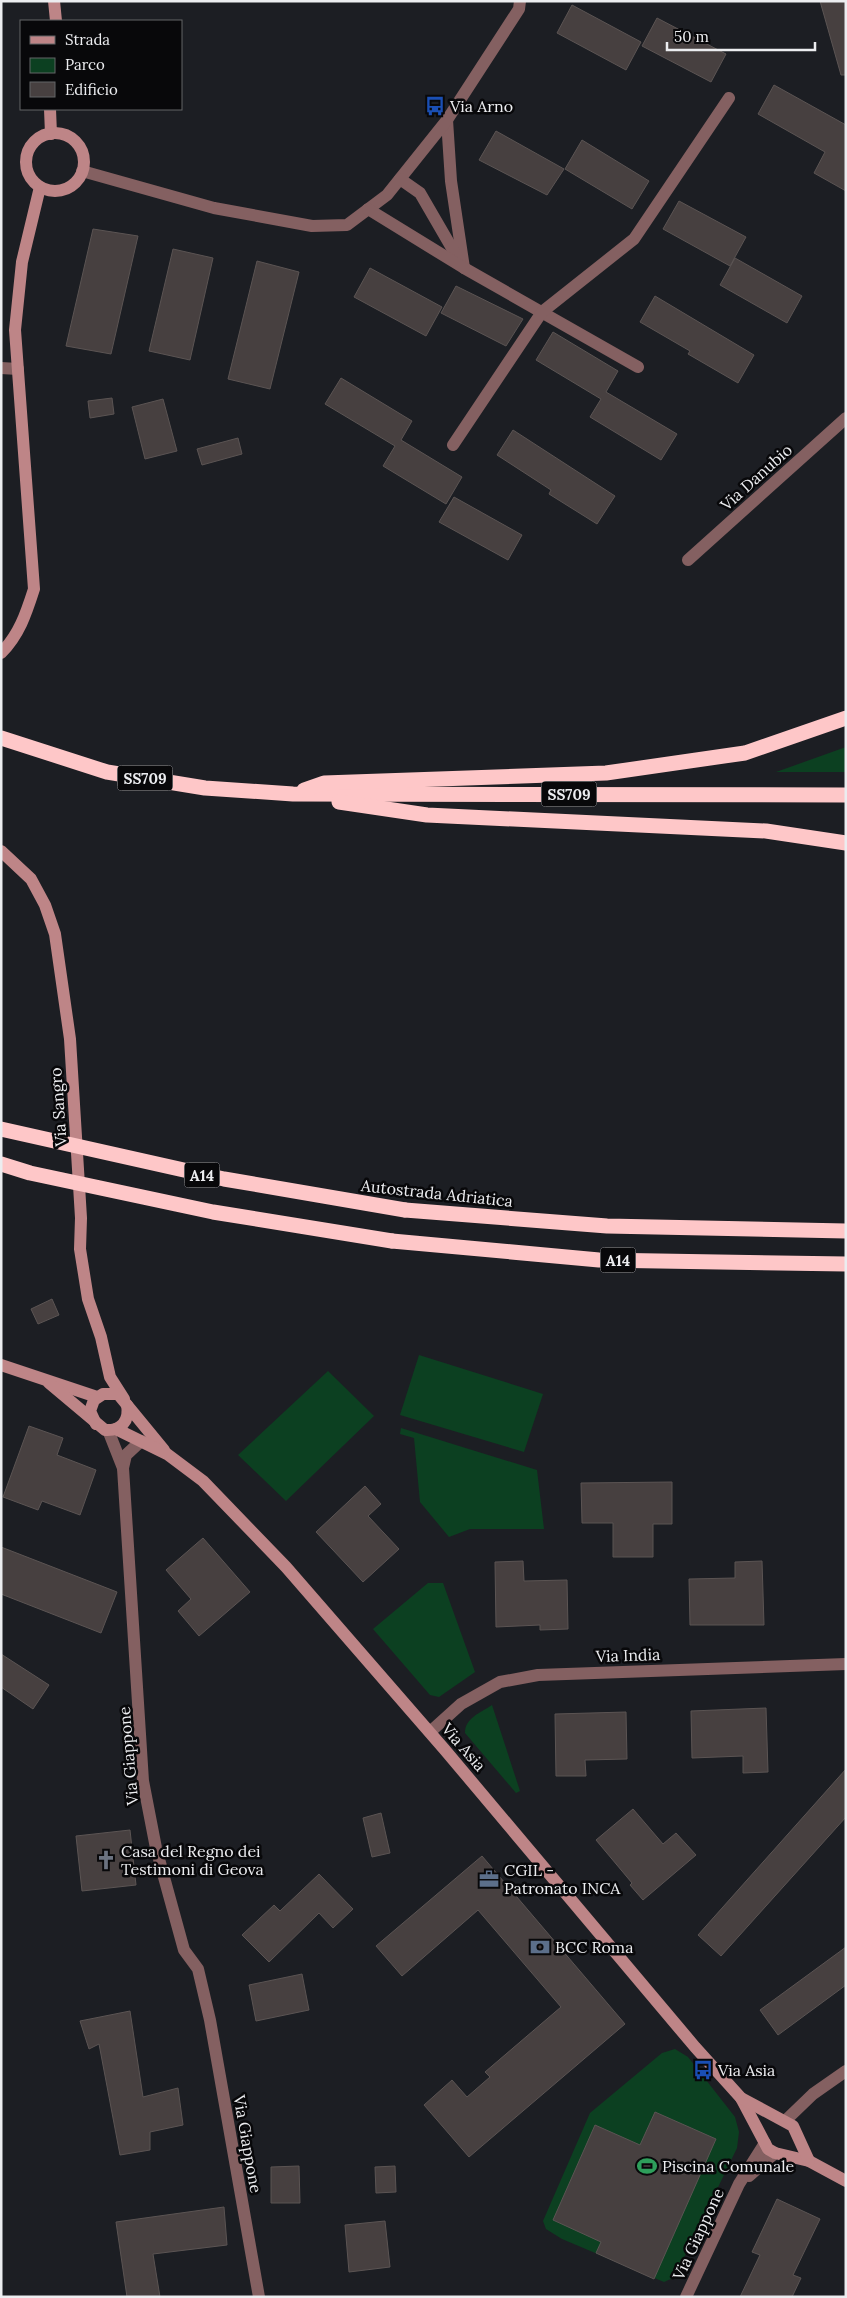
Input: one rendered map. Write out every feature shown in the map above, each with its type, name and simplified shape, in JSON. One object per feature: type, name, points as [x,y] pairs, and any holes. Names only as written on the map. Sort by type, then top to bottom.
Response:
[{"type":"highway","points":[[293,794],[324,783],[606,774],[745,753],[846,718]]},
{"type":"highway","name":"SS709","points":[[1,738],[106,772],[205,788],[293,794],[846,795]]},
{"type":"highway","points":[[293,794],[427,815],[766,830],[846,843]]},
{"type":"highway","name":"Autostrada Adriatica","points":[[1,1129],[224,1179],[405,1210],[607,1226],[846,1231]]},
{"type":"highway","name":"A14","points":[[1,1164],[30,1173],[213,1212],[392,1240],[599,1260],[846,1264]]},
{"type":"street","points":[[54,1],[56,20]]},
{"type":"street","points":[[82,171],[214,208],[312,226],[347,225],[387,195],[447,120],[518,10],[520,1]]},
{"type":"street","points":[[453,445],[542,312],[634,239],[729,98]]},
{"type":"street","points":[[50,110],[51,134]]},
{"type":"street","points":[[447,120],[451,181],[464,268]]},
{"type":"street","points":[[51,134],[67,136],[78,146],[84,160],[82,171],[78,179],[65,189],[52,191],[40,187],[28,172],[27,157],[33,144],[45,136],[51,134]]},
{"type":"street","points":[[400,179],[420,193],[464,268]]},
{"type":"street","points":[[1,653],[13,640],[24,621],[34,590],[15,330],[22,262],[40,187]]},
{"type":"street","points":[[368,209],[464,268],[638,367]]},
{"type":"street","points":[[1,368],[18,370]]},
{"type":"street","name":"Via Danubio","points":[[688,560],[846,418]]},
{"type":"street","name":"Via Sangro","points":[[1,851],[31,879],[45,905],[55,934],[70,1039],[81,1218],[80,1249],[88,1299],[101,1337],[110,1377],[126,1402]]},
{"type":"street","name":"Via Asia","points":[[1,1365],[49,1383],[100,1396],[114,1393],[126,1402],[167,1454]]},
{"type":"street","points":[[96,1424],[90,1411],[110,1377]]},
{"type":"street","name":"Via Asia","points":[[49,1383],[96,1424],[141,1441],[167,1454],[203,1481],[286,1566],[430,1732],[741,2098],[764,2141],[777,2154]]},
{"type":"street","points":[[112,1430],[127,1420],[126,1402]]},
{"type":"street","name":"Via Giappone","points":[[112,1430],[123,1468],[143,1781],[156,1848],[184,1950],[198,1969],[210,2020],[259,2297]]},
{"type":"street","points":[[123,1468],[126,1455],[141,1441]]},
{"type":"street","name":"Via India","points":[[430,1732],[461,1704],[500,1682],[538,1675],[846,1664]]},
{"type":"street","points":[[764,2141],[768,2126],[789,2125],[813,2094],[846,2071]]},
{"type":"street","name":"Via Asia","points":[[741,2098],[789,2125]]},
{"type":"street","points":[[777,2154],[787,2153],[794,2148],[797,2140],[789,2125]]},
{"type":"street","points":[[789,2125],[809,2161]]},
{"type":"street","name":"Via Giappone","points":[[686,2297],[739,2184],[764,2141]]},
{"type":"street","points":[[777,2154],[809,2161],[846,2181]]},
{"type":"street","name":"Via Giappone","points":[[739,2184],[777,2154]]},
{"type":"green space","points":[[846,747],[846,772],[776,772]]},
{"type":"green space","points":[[419,1355],[543,1394],[524,1452],[400,1415]]},
{"type":"green space","points":[[328,1371],[374,1416],[286,1501],[238,1455]]},
{"type":"green space","points":[[401,1428],[537,1470],[544,1529],[470,1529],[449,1537],[420,1502],[414,1438],[400,1434]]},
{"type":"green space","points":[[428,1583],[443,1583],[475,1672],[439,1697],[430,1695],[373,1629]]},
{"type":"green space","points":[[492,1705],[520,1791],[516,1793],[465,1733],[470,1720]]},
{"type":"green space","name":"Piscina Comunale","points":[[675,2049],[688,2057],[735,2117],[739,2132],[737,2148],[678,2270],[673,2278],[664,2282],[562,2239],[546,2229],[543,2221],[590,2113],[662,2053]]},
{"type":"building","points":[[820,1],[846,1],[846,75],[841,75]]},
{"type":"building","points":[[572,5],[641,42],[626,70],[557,33]]},
{"type":"building","points":[[657,18],[726,54],[711,82],[642,46]]},
{"type":"building","points":[[774,85],[846,125],[846,191],[814,173],[825,152],[758,114]]},
{"type":"building","points":[[496,131],[564,169],[547,195],[479,160]]},
{"type":"building","points":[[582,140],[649,181],[632,209],[565,169]]},
{"type":"building","points":[[679,201],[746,237],[730,266],[663,229]]},
{"type":"building","points":[[93,229],[138,236],[111,354],[66,346]]},
{"type":"building","points":[[173,249],[213,258],[190,360],[149,351]]},
{"type":"building","points":[[735,258],[802,296],[787,323],[720,285]]},
{"type":"building","points":[[257,261],[299,272],[270,389],[228,379]]},
{"type":"building","points":[[370,268],[442,307],[426,336],[354,297]]},
{"type":"building","points":[[456,286],[523,319],[506,346],[441,313]]},
{"type":"building","points":[[655,296],[754,355],[738,383],[688,354],[690,351],[640,322]]},
{"type":"building","points":[[553,332],[618,371],[606,392],[677,434],[661,460],[590,417],[601,399],[536,360]]},
{"type":"building","points":[[341,378],[412,421],[401,440],[462,477],[446,504],[383,466],[395,446],[325,404]]},
{"type":"building","points":[[112,398],[114,414],[90,418],[88,401]]},
{"type":"building","points":[[163,399],[177,451],[145,459],[132,407]]},
{"type":"building","points":[[513,430],[615,496],[597,524],[549,494],[551,490],[497,455]]},
{"type":"building","points":[[238,438],[242,454],[202,465],[197,449]]},
{"type":"building","points":[[454,497],[522,535],[508,560],[439,522]]},
{"type":"building","points":[[52,1299],[59,1315],[38,1324],[31,1309]]},
{"type":"building","points":[[29,1426],[63,1438],[57,1455],[96,1470],[80,1515],[42,1501],[38,1510],[3,1497]]},
{"type":"building","points":[[672,1482],[672,1524],[653,1524],[653,1557],[613,1557],[613,1523],[582,1523],[581,1483]]},
{"type":"building","points":[[365,1486],[381,1504],[368,1516],[399,1549],[363,1582],[316,1532]]},
{"type":"building","points":[[203,1538],[250,1592],[199,1636],[178,1611],[191,1599],[166,1570]]},
{"type":"building","points":[[1,1547],[117,1592],[101,1633],[1,1594]]},
{"type":"building","points":[[523,1561],[524,1581],[567,1580],[568,1629],[540,1630],[540,1625],[496,1627],[495,1562]]},
{"type":"building","points":[[762,1561],[764,1625],[690,1625],[689,1579],[735,1578],[735,1562]]},
{"type":"building","points":[[1,1654],[49,1685],[33,1709],[1,1687]]},
{"type":"building","points":[[766,1708],[768,1772],[743,1773],[743,1756],[692,1758],[691,1711]]},
{"type":"building","points":[[626,1712],[627,1759],[585,1760],[586,1776],[556,1776],[555,1714]]},
{"type":"building","points":[[846,1769],[846,1817],[721,1956],[698,1935]]},
{"type":"building","points":[[633,1809],[663,1844],[676,1833],[696,1855],[643,1900],[630,1885],[632,1883],[596,1840]]},
{"type":"building","points":[[381,1813],[390,1853],[372,1857],[363,1818]]},
{"type":"building","name":"Casa del Regno dei Testimoni di Geova","points":[[130,1830],[136,1885],[82,1891],[76,1836]]},
{"type":"building","points":[[482,1856],[625,2024],[469,2157],[424,2105],[452,2080],[467,2097],[490,2077],[485,2072],[561,2007],[478,1910],[402,1976],[376,1946]]},
{"type":"building","points":[[319,1874],[353,1909],[333,1928],[319,1913],[269,1962],[242,1935],[274,1905],[280,1911]]},
{"type":"building","points":[[846,1947],[846,1985],[778,2035],[760,2010]]},
{"type":"building","points":[[302,1974],[309,2010],[256,2021],[249,1985]]},
{"type":"building","points":[[130,2011],[143,2097],[178,2088],[183,2125],[150,2132],[150,2150],[120,2155],[99,2044],[89,2049],[80,2021]]},
{"type":"building","points":[[655,2112],[716,2139],[654,2279],[596,2253],[601,2242],[553,2220],[595,2125],[640,2145]]},
{"type":"building","points":[[299,2166],[300,2203],[271,2203],[271,2167]]},
{"type":"building","points":[[395,2166],[396,2192],[376,2193],[375,2167]]},
{"type":"building","points":[[777,2199],[820,2219],[793,2275],[801,2278],[792,2297],[740,2297],[760,2255],[752,2252]]},
{"type":"building","points":[[224,2207],[227,2245],[153,2254],[160,2297],[127,2297],[116,2222]]},
{"type":"building","points":[[385,2221],[390,2267],[349,2272],[345,2225]]},
{"type":"place","name":"Via Arno","points":[[435,106]]},
{"type":"place","name":"Casa del Regno dei Testimoni di Geova","points":[[106,1860]]},
{"type":"place","name":"CGIL - Patronato INCA","points":[[489,1879]]},
{"type":"place","name":"BCC Roma","points":[[540,1947]]},
{"type":"place","name":"Via Asia","points":[[703,2070]]},
{"type":"place","name":"Piscina Comunale","points":[[647,2166]]}]
